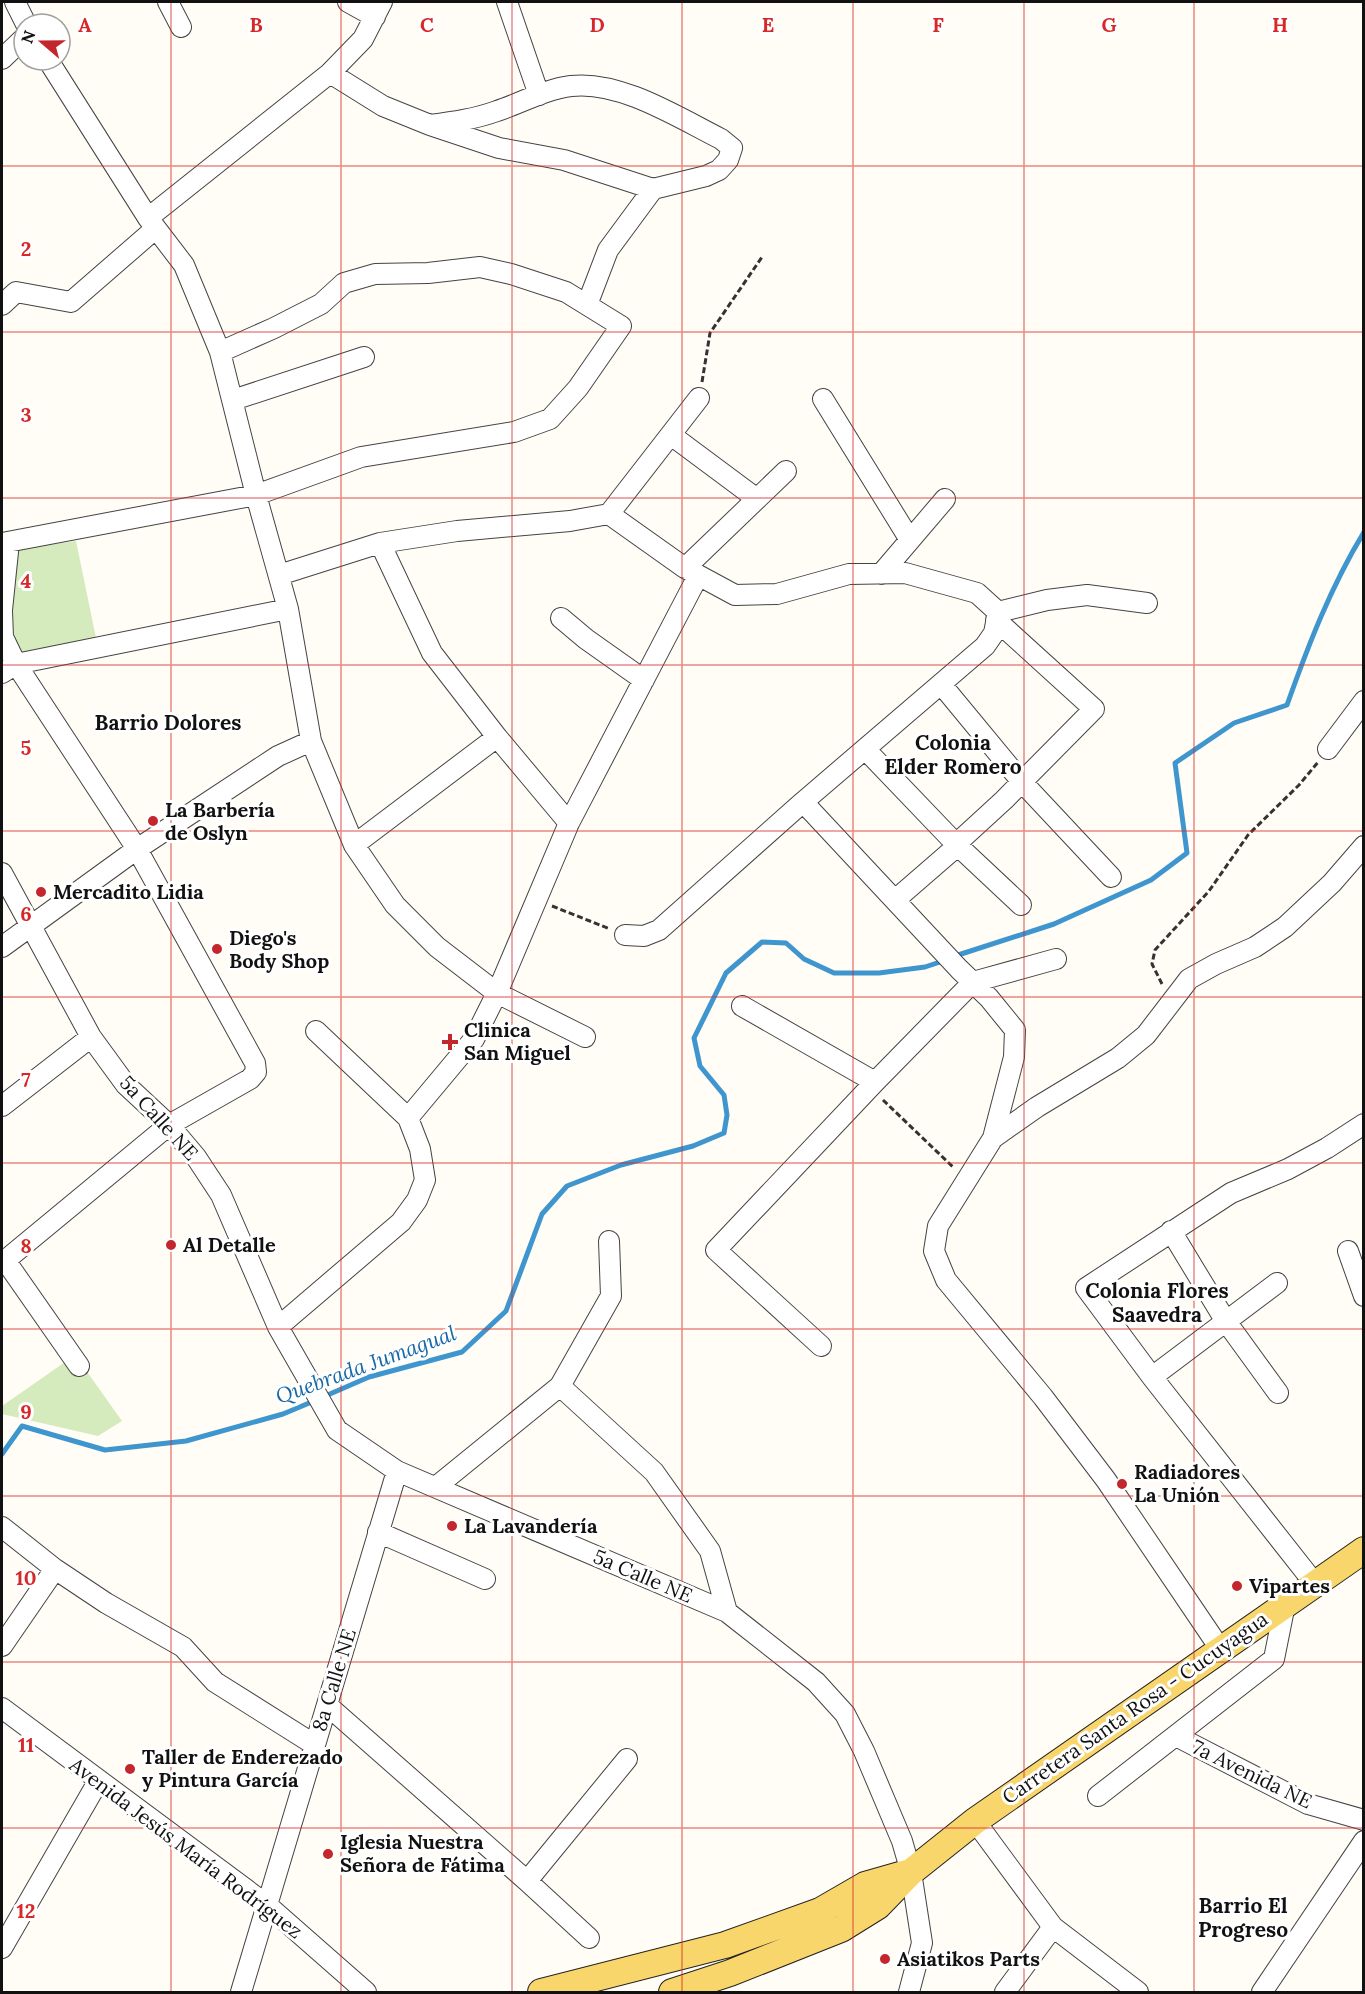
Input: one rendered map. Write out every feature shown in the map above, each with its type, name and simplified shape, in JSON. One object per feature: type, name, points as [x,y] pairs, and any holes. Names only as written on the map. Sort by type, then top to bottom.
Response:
[{"type":"main road","name":"Carretera Santa Rosa - Cucuyagua","points":[[910,1872],[975,1821],[1364,1550]]},
{"type":"main road","points":[[541,1992],[725,1945],[820,1911],[865,1885],[910,1872]]},
{"type":"main road","points":[[672,1992],[730,1973],[841,1929],[878,1906],[910,1872]]},
{"type":"street","points":[[168,2],[181,27]]},
{"type":"street","points":[[2,305],[16,292],[70,303],[151,223],[330,73],[363,39],[379,9],[348,2]]},
{"type":"street","points":[[507,2],[539,95]]},
{"type":"street","points":[[56,72],[151,223],[184,265],[220,352],[288,609],[310,741],[354,845],[395,905],[437,947],[497,993],[585,1037]]},
{"type":"street","points":[[330,73],[383,106],[430,125],[499,148],[564,160],[653,189],[706,176],[719,170],[728,160],[732,148],[721,139],[642,99],[595,86],[571,86],[539,95],[486,115],[460,122],[430,125]]},
{"type":"street","points":[[587,305],[608,250],[653,189]]},
{"type":"street","points":[[79,1366],[3,1261],[170,1125],[250,1079],[256,1072],[255,1063],[137,849],[9,669],[3,637],[2,611],[5,543],[256,495],[361,457],[514,432],[550,419],[578,388],[621,326],[566,292],[511,274],[480,267],[428,273],[375,274],[344,283],[321,304],[220,352]]},
{"type":"street","points":[[232,400],[364,357]]},
{"type":"street","points":[[279,575],[380,543],[457,531],[559,522],[609,514],[699,398]]},
{"type":"street","points":[[823,399],[910,540]]},
{"type":"street","points":[[670,435],[757,499]]},
{"type":"street","points":[[408,1118],[474,1039],[497,993],[569,824],[644,680],[691,572],[757,499],[786,471]]},
{"type":"street","points":[[881,574],[945,500]]},
{"type":"street","points":[[609,514],[691,572],[735,595],[777,594],[849,574],[905,573],[977,592],[997,616],[1094,709],[1022,782],[956,844],[955,848],[895,900]]},
{"type":"street","points":[[380,543],[432,653],[569,824]]},
{"type":"street","points":[[997,616],[1047,600],[1087,595],[1147,603]]},
{"type":"street","points":[[9,669],[288,609]]},
{"type":"street","points":[[625,935],[644,936],[659,930],[803,802],[985,646],[994,633],[997,616]]},
{"type":"street","points":[[561,618],[586,639],[644,680]]},
{"type":"street","points":[[941,684],[1022,782],[1111,877]]},
{"type":"street","points":[[1328,749],[1364,701]]},
{"type":"street","points":[[354,845],[497,737]]},
{"type":"street","points":[[2,947],[29,925],[137,849],[278,756],[310,741]]},
{"type":"street","points":[[865,750],[956,844],[1021,905]]},
{"type":"street","points":[[803,802],[1015,1030],[1014,1057],[993,1138],[938,1226],[934,1251],[946,1280],[1043,1396],[1099,1471],[1221,1650]]},
{"type":"street","points":[[993,1138],[1037,1107],[1118,1058],[1146,1035],[1189,979],[1255,947],[1285,927],[1332,883],[1364,846]]},
{"type":"street","name":"5a Calle NE","points":[[2,873],[91,1037],[126,1085],[170,1125],[196,1157],[221,1195],[278,1327],[337,1430],[397,1471],[437,1486],[727,1612],[816,1682],[845,1714],[864,1750],[902,1841],[910,1872],[921,1943],[909,1992]]},
{"type":"street","points":[[820,1346],[716,1250],[872,1084],[966,975],[1056,959]]},
{"type":"street","points":[[742,1006],[872,1084]]},
{"type":"street","points":[[278,1327],[401,1222],[417,1200],[425,1180],[420,1149],[408,1118],[316,1031]]},
{"type":"street","points":[[2,1106],[91,1037]]},
{"type":"street","points":[[1315,1584],[1152,1377],[1086,1288],[1231,1193],[1317,1153],[1364,1124]]},
{"type":"street","points":[[1171,1231],[1225,1320],[1278,1393]]},
{"type":"street","points":[[437,1486],[560,1386],[611,1296],[609,1241]]},
{"type":"street","points":[[1348,1251],[1364,1296]]},
{"type":"street","points":[[1152,1377],[1277,1283]]},
{"type":"street","points":[[560,1386],[654,1472],[710,1551],[727,1612]]},
{"type":"street","name":"8a Calle NE","points":[[241,1992],[397,1471]]},
{"type":"street","points":[[2,1527],[55,1569],[106,1603],[183,1647],[215,1682],[315,1745]]},
{"type":"street","points":[[378,1532],[484,1579]]},
{"type":"street","points":[[2,1646],[55,1569]]},
{"type":"street","points":[[1098,1796],[1274,1659],[1286,1604]]},
{"type":"street","points":[[327,1705],[589,1938]]},
{"type":"street","name":"Avenida Jesús María Rodríguez","points":[[2,1708],[267,1905],[366,1992]]},
{"type":"street","name":"7a Avenida NE","points":[[1176,1736],[1308,1804],[1364,1820]]},
{"type":"street","points":[[527,1881],[627,1759]]},
{"type":"street","points":[[2,1948],[99,1780]]},
{"type":"street","points":[[975,1821],[1053,1927],[1138,1992]]},
{"type":"street","points":[[1262,1992],[1364,1841]]},
{"type":"street","points":[[1005,1992],[1053,1927]]},
{"type":"path","points":[[699,398],[710,333],[762,257]]},
{"type":"path","points":[[1171,1002],[1152,964],[1155,950],[1209,891],[1248,835],[1299,785],[1328,749]]},
{"type":"path","points":[[536,900],[625,935]]},
{"type":"path","points":[[872,1084],[966,1180]]},
{"type":"green space","points":[[76,541],[96,638],[23,655],[8,633],[14,550]]},
{"type":"green space","points":[[68,1360],[85,1369],[122,1421],[98,1436],[2,1414],[2,1406]]},
{"type":"waterway","name":"Quebrada Jumagual","points":[[955,956],[1054,924],[1151,880],[1187,853],[1175,763],[1234,723],[1287,705],[1321,617],[1364,532]]},
{"type":"waterway","name":"Quebrada Jumagual","points":[[323,1397],[369,1377],[462,1352],[506,1311],[542,1214],[567,1186],[621,1165],[693,1146],[724,1133],[727,1115],[724,1095],[700,1066],[694,1038],[726,973],[762,942],[786,943],[804,959],[834,973],[879,973],[925,967],[946,960]]},
{"type":"waterway","name":"Quebrada Jumagual","points":[[2,1454],[22,1426],[105,1450],[186,1441],[283,1414],[314,1401]]},
{"type":"place","name":"La Barbería de Oslyn","points":[[153,821]]},
{"type":"place","name":"Mercadito Lidia","points":[[41,892]]},
{"type":"place","name":"Diego's Body Shop","points":[[217,949]]},
{"type":"place","name":"Clinica San Miguel","points":[[450,1042]]},
{"type":"place","name":"Al Detalle","points":[[171,1245]]},
{"type":"place","name":"Radiadores La Unión","points":[[1122,1484]]},
{"type":"place","name":"La Lavandería","points":[[452,1526]]},
{"type":"place","name":"Vipartes","points":[[1237,1586]]},
{"type":"place","name":"Taller de Enderezado y Pintura García","points":[[130,1769]]},
{"type":"place","name":"Iglesia Nuestra Señora de Fátima","points":[[328,1854]]},
{"type":"place","name":"Asiatikos Parts","points":[[885,1959]]},
{"type":"district","name":"Barrio Dolores","points":[[168,723]]},
{"type":"district","name":"Colonia Elder Romero","points":[[953,755]]},
{"type":"district","name":"Colonia Flores Saavedra","points":[[1157,1303]]},
{"type":"district","name":"Barrio El Progreso","points":[[1243,1918]]}]
